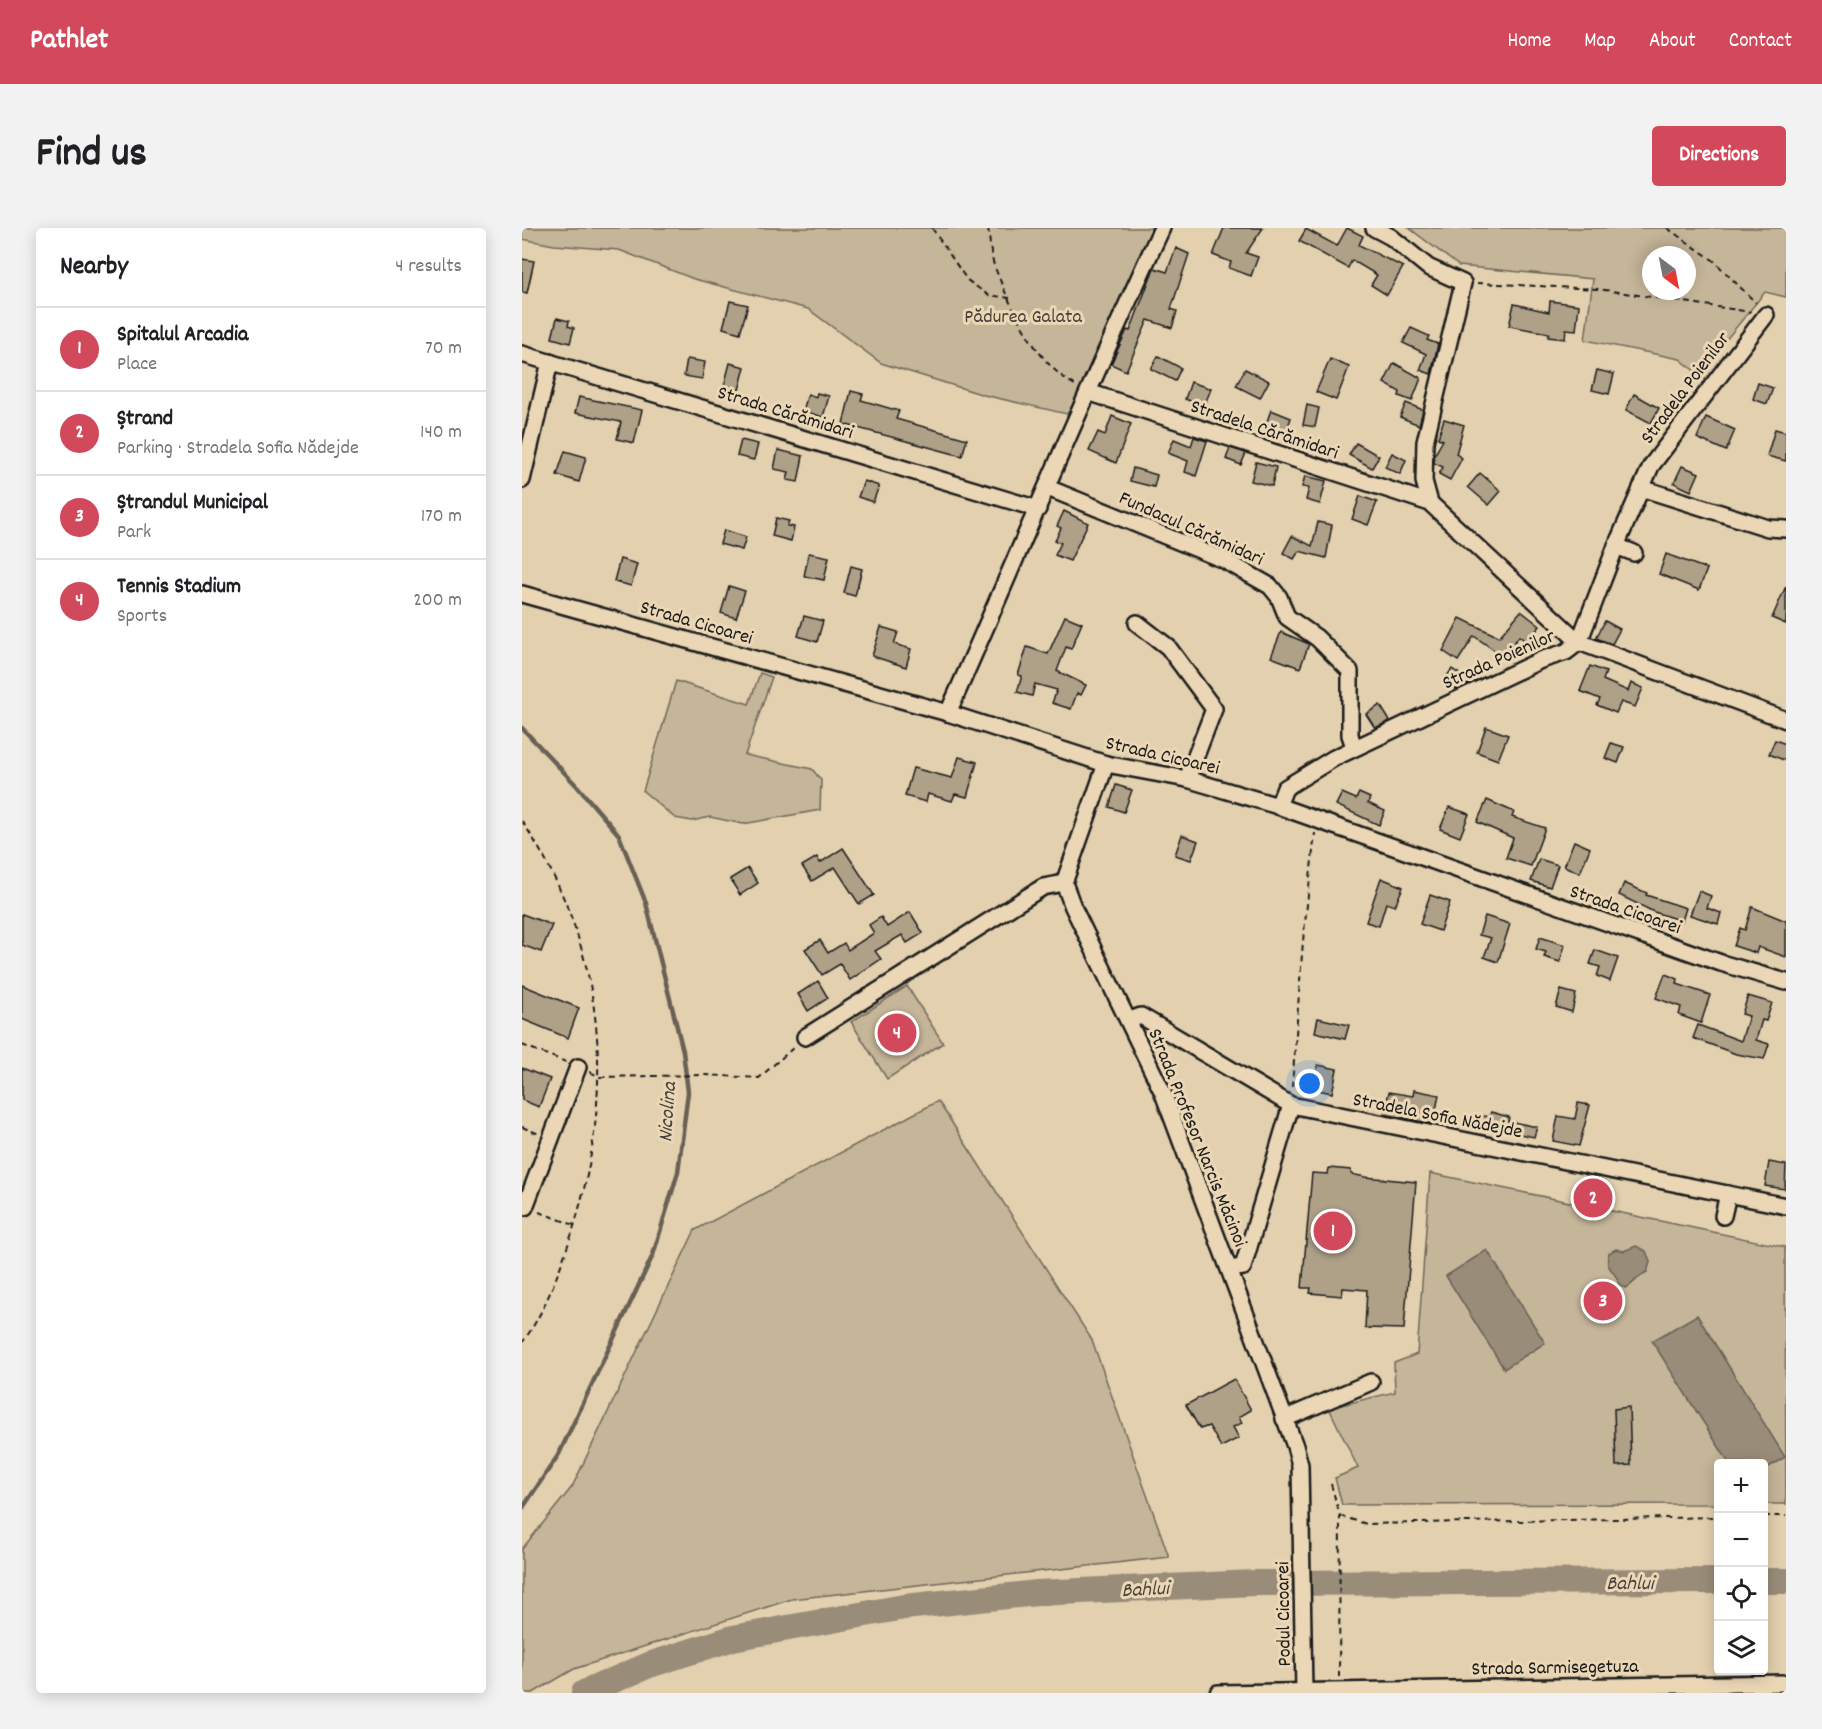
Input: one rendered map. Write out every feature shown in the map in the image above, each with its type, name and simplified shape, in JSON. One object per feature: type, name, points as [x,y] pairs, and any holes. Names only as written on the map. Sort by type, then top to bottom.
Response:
[{"type":"street","points":[[948,712],[1048,488],[1099,362],[1162,228]]},
{"type":"street","points":[[1374,228],[1391,237],[1428,267],[1463,283],[1425,442],[1424,481],[1430,503]]},
{"type":"street","name":"Stradela Poienilor","points":[[1579,642],[1616,546],[1652,466],[1766,315]]},
{"type":"street","name":"Strada Cărămidari","points":[[522,354],[1038,509]]},
{"type":"street","points":[[522,480],[550,362]]},
{"type":"street","name":"Stradela Cărămidari","points":[[1088,392],[1430,503],[1579,642]]},
{"type":"street","name":"Fundacul Cărămidari","points":[[1048,488],[1203,550],[1270,586],[1279,597],[1287,617],[1317,638],[1350,671],[1350,735],[1354,747]]},
{"type":"street","points":[[1641,488],[1768,528],[1786,529]]},
{"type":"street","points":[[1616,546],[1634,553]]},
{"type":"street","name":"Strada Cicoarei","points":[[522,594],[948,712],[1106,764],[1187,778],[1278,806],[1721,963],[1786,982]]},
{"type":"street","points":[[1137,623],[1168,647],[1214,709],[1187,778]]},
{"type":"street","name":"Strada Poienilor","points":[[1278,806],[1285,788],[1354,747],[1540,660],[1566,652],[1579,642],[1786,720]]},
{"type":"street","points":[[1106,764],[1064,883],[1073,907],[1130,1020]]},
{"type":"street","points":[[805,1037],[1043,887],[1064,883]]},
{"type":"street","name":"Stradela Sofia Nădejde","points":[[1130,1020],[1141,1016],[1291,1105],[1786,1206]]},
{"type":"street","name":"Strada Profesor Narcis Măcinoi","points":[[1130,1020],[1163,1093],[1295,1446],[1300,1465],[1301,1536]]},
{"type":"street","points":[[522,1206],[525,1207],[578,1067]]},
{"type":"street","name":"Strada Profesor Narcis Măcinoi","points":[[1230,1269],[1243,1267],[1291,1105]]},
{"type":"street","points":[[1723,1216],[1728,1194]]},
{"type":"street","points":[[1284,1419],[1371,1382]]},
{"type":"street","name":"Podul Cicoarei","points":[[1301,1536],[1304,1692]]},
{"type":"street","name":"Strada Sarmisegetuza","points":[[1218,1693],[1786,1683]]},
{"type":"path","points":[[932,228],[967,280],[988,295],[1010,298]]},
{"type":"path","points":[[988,228],[994,263],[1036,351],[1058,376],[1088,392]]},
{"type":"path","points":[[1667,228],[1713,260],[1766,315]]},
{"type":"path","points":[[1463,283],[1598,289],[1766,315]]},
{"type":"path","points":[[522,821],[544,854],[577,929],[596,1018],[600,1077],[595,1138],[574,1225],[557,1277],[522,1343]]},
{"type":"path","points":[[1291,1105],[1303,941],[1317,821]]},
{"type":"path","points":[[522,1045],[600,1077],[705,1075],[759,1078],[805,1037]]},
{"type":"path","points":[[550,1216],[574,1225]]},
{"type":"path","points":[[1331,1484],[1340,1516],[1339,1692]]},
{"type":"path","points":[[1340,1516],[1367,1524],[1714,1517]]},
{"type":"path","points":[[1768,1516],[1786,1516]]},
{"type":"green space","name":"Pădurea Galata","points":[[522,228],[1152,228],[1095,372],[1067,414],[984,395],[881,363],[808,309],[694,279],[619,250],[554,245],[522,239]]},
{"type":"green space","points":[[1409,228],[1786,228],[1786,297],[1765,292],[1698,374],[1680,359],[1585,340],[1593,279],[1459,266]]},
{"type":"green space","points":[[760,673],[772,677],[745,755],[812,769],[821,780],[820,810],[743,824],[710,817],[692,821],[675,818],[643,791],[676,681],[749,704]]},
{"type":"green space","points":[[907,986],[943,1043],[887,1079],[851,1022]]},
{"type":"green space","points":[[938,1101],[1092,1340],[1169,1557],[792,1599],[574,1669],[533,1693],[522,1693],[522,1549],[572,1487],[695,1230]]},
{"type":"green space","points":[[1430,1173],[1785,1247],[1786,1504],[1768,1504],[1768,1459],[1714,1459],[1714,1504],[1342,1505],[1335,1478],[1358,1468],[1329,1408],[1395,1392],[1394,1363],[1417,1354]]},
{"type":"shaded area","points":[[1636,1246],[1646,1251],[1650,1262],[1647,1272],[1626,1288],[1619,1285],[1609,1267],[1609,1253],[1616,1249],[1624,1251]]},
{"type":"shaded area","points":[[1487,1250],[1545,1343],[1504,1369],[1446,1276]]},
{"type":"shaded area","points":[[1697,1315],[1785,1457],[1768,1468],[1768,1459],[1726,1459],[1652,1341]]},
{"type":"building","points":[[1224,228],[1263,228],[1246,253],[1258,257],[1251,276],[1229,268],[1231,262],[1213,255]]},
{"type":"building","points":[[1347,228],[1363,236],[1359,245],[1403,267],[1387,295],[1371,285],[1377,275],[1352,260],[1348,268],[1299,241],[1306,229],[1337,246]]},
{"type":"building","points":[[1176,248],[1189,254],[1171,309],[1177,311],[1172,328],[1148,320],[1126,371],[1111,364],[1127,330],[1130,331],[1154,268],[1167,272]]},
{"type":"building","points":[[522,259],[534,261],[527,293],[522,292]]},
{"type":"building","points":[[730,301],[748,305],[740,333],[723,328]]},
{"type":"building","points":[[1550,301],[1579,305],[1576,330],[1566,329],[1565,339],[1548,337],[1549,333],[1509,326],[1514,304],[1549,312]]},
{"type":"building","points":[[557,318],[569,321],[568,326],[574,328],[570,343],[552,338]]},
{"type":"building","points":[[1411,328],[1429,336],[1427,340],[1438,344],[1431,374],[1420,370],[1426,354],[1403,343]]},
{"type":"building","points":[[1158,356],[1181,368],[1175,381],[1151,369]]},
{"type":"building","points":[[687,359],[705,362],[702,379],[684,376]]},
{"type":"building","points":[[1330,359],[1349,367],[1336,400],[1316,392]]},
{"type":"building","points":[[730,363],[745,367],[739,390],[724,386]]},
{"type":"building","points":[[1394,363],[1421,378],[1412,401],[1399,396],[1400,392],[1384,383]]},
{"type":"building","points":[[1245,369],[1269,381],[1260,398],[1236,386]]},
{"type":"building","points":[[1597,370],[1614,374],[1609,394],[1592,390]]},
{"type":"building","points":[[1191,382],[1211,389],[1204,406],[1185,399]]},
{"type":"building","points":[[1758,383],[1773,388],[1767,404],[1753,399]]},
{"type":"building","points":[[851,391],[863,394],[861,400],[899,411],[896,419],[967,439],[962,456],[843,424]]},
{"type":"building","points":[[817,393],[829,396],[823,417],[803,411],[808,394],[816,397]]},
{"type":"building","points":[[1634,394],[1659,408],[1651,423],[1626,410]]},
{"type":"building","points":[[579,397],[642,410],[634,443],[617,439],[621,422],[575,413]]},
{"type":"building","points":[[1406,403],[1423,410],[1419,425],[1400,417]]},
{"type":"building","points":[[1307,405],[1319,408],[1315,427],[1303,425]]},
{"type":"building","points":[[1271,410],[1291,418],[1286,432],[1266,424]]},
{"type":"building","points":[[1112,416],[1131,424],[1116,463],[1089,451],[1098,432],[1105,435]]},
{"type":"building","points":[[1706,417],[1735,430],[1726,451],[1697,438]]},
{"type":"building","points":[[1444,419],[1464,425],[1456,454],[1462,458],[1450,480],[1439,474],[1443,467],[1434,463],[1434,456],[1443,440],[1438,438]]},
{"type":"building","points":[[1775,429],[1786,432],[1786,461],[1767,456]]},
{"type":"building","points":[[1194,437],[1207,441],[1196,476],[1185,472],[1188,461],[1168,453],[1174,439],[1191,446]]},
{"type":"building","points":[[741,440],[758,444],[754,460],[737,456]]},
{"type":"building","points":[[1356,443],[1379,456],[1372,468],[1349,455]]},
{"type":"building","points":[[1230,448],[1246,453],[1241,465],[1226,459]]},
{"type":"building","points":[[778,450],[803,456],[798,482],[787,480],[789,472],[774,469]]},
{"type":"building","points":[[565,451],[586,457],[579,482],[557,475]]},
{"type":"building","points":[[1392,453],[1406,460],[1400,474],[1385,467]]},
{"type":"building","points":[[1256,462],[1276,467],[1272,486],[1251,481]]},
{"type":"building","points":[[1682,466],[1699,473],[1691,491],[1674,483]]},
{"type":"building","points":[[1133,468],[1157,475],[1154,487],[1130,481]]},
{"type":"building","points":[[1480,473],[1501,491],[1489,505],[1468,487]]},
{"type":"building","points":[[1305,476],[1326,481],[1320,504],[1306,500],[1309,488],[1302,487]]},
{"type":"building","points":[[864,481],[879,486],[873,502],[858,497]]},
{"type":"building","points":[[1360,496],[1377,502],[1368,525],[1352,519]]},
{"type":"building","points":[[1064,511],[1088,523],[1070,561],[1055,555],[1061,543],[1055,541],[1061,528],[1057,526]]},
{"type":"building","points":[[776,518],[789,521],[787,526],[794,527],[791,541],[772,536]]},
{"type":"building","points":[[1318,522],[1332,525],[1326,558],[1299,551],[1294,559],[1283,553],[1292,536],[1312,546]]},
{"type":"building","points":[[724,530],[746,537],[742,550],[720,544]]},
{"type":"building","points":[[809,553],[829,557],[824,580],[804,576]]},
{"type":"building","points":[[1666,554],[1707,569],[1699,590],[1659,574]]},
{"type":"building","points":[[620,559],[637,564],[631,586],[614,581]]},
{"type":"building","points":[[851,566],[862,569],[855,596],[844,593]]},
{"type":"building","points":[[729,586],[745,591],[736,618],[721,613]]},
{"type":"building","points":[[1786,586],[1786,624],[1772,618]]},
{"type":"building","points":[[1521,611],[1540,626],[1527,642],[1519,636],[1504,657],[1474,636],[1458,661],[1443,651],[1460,618],[1499,637]]},
{"type":"building","points":[[804,616],[823,621],[817,642],[798,636]]},
{"type":"building","points":[[1065,616],[1082,623],[1071,649],[1066,647],[1057,671],[1086,685],[1081,695],[1077,693],[1071,709],[1052,703],[1057,690],[1035,684],[1032,696],[1017,692],[1022,676],[1018,675],[1027,647],[1048,654]]},
{"type":"building","points":[[1605,621],[1620,629],[1612,644],[1596,638]]},
{"type":"building","points":[[881,627],[898,632],[894,644],[911,649],[906,667],[872,656]]},
{"type":"building","points":[[1281,632],[1309,644],[1300,668],[1271,657]]},
{"type":"building","points":[[1590,666],[1606,672],[1603,680],[1628,691],[1631,683],[1643,688],[1635,707],[1621,702],[1616,713],[1597,705],[1600,699],[1580,691]]},
{"type":"building","points":[[1452,669],[1470,681],[1468,684],[1456,689],[1444,680]]},
{"type":"building","points":[[1380,705],[1390,721],[1375,728],[1366,714]]},
{"type":"building","points":[[1486,727],[1508,735],[1498,760],[1477,752]]},
{"type":"building","points":[[1775,740],[1786,744],[1786,761],[1769,754]]},
{"type":"building","points":[[1611,743],[1624,747],[1618,763],[1605,758]]},
{"type":"building","points":[[959,757],[977,762],[967,797],[955,794],[952,801],[928,794],[926,802],[905,796],[913,768],[952,778]]},
{"type":"building","points":[[1116,785],[1132,790],[1124,812],[1109,807]]},
{"type":"building","points":[[1342,793],[1356,799],[1359,793],[1370,798],[1368,803],[1385,811],[1379,825],[1336,805]]},
{"type":"building","points":[[1487,800],[1514,812],[1512,817],[1545,828],[1531,866],[1506,858],[1513,838],[1477,822]]},
{"type":"building","points":[[1449,807],[1469,814],[1460,837],[1440,829]]},
{"type":"building","points":[[1182,835],[1198,841],[1191,860],[1175,855]]},
{"type":"building","points":[[1574,841],[1590,848],[1580,873],[1564,866]]},
{"type":"building","points":[[843,848],[874,895],[859,904],[835,867],[812,881],[802,866],[817,857],[820,863]]},
{"type":"building","points":[[1539,859],[1558,865],[1550,887],[1531,881]]},
{"type":"building","points":[[748,868],[758,883],[740,895],[730,879]]},
{"type":"building","points":[[1381,878],[1403,887],[1395,906],[1386,903],[1379,926],[1366,922]]},
{"type":"building","points":[[1624,883],[1647,893],[1646,895],[1686,908],[1682,921],[1654,912],[1619,895]]},
{"type":"building","points":[[1699,891],[1711,896],[1707,908],[1721,913],[1718,924],[1690,915]]},
{"type":"building","points":[[1430,895],[1450,902],[1440,931],[1420,924]]},
{"type":"building","points":[[1752,907],[1786,921],[1786,957],[1758,947],[1756,953],[1734,946],[1740,928],[1745,930]]},
{"type":"building","points":[[910,912],[923,933],[907,943],[902,935],[875,951],[881,959],[850,980],[840,964],[822,975],[805,949],[820,940],[828,953],[844,943],[848,950],[874,933],[869,925],[881,917],[887,927]]},
{"type":"building","points":[[522,914],[552,925],[541,952],[522,945]]},
{"type":"building","points":[[1485,916],[1510,924],[1498,962],[1484,957],[1491,938],[1479,935]]},
{"type":"building","points":[[1540,937],[1565,945],[1560,962],[1544,957],[1546,952],[1536,949]]},
{"type":"building","points":[[1595,950],[1618,958],[1610,981],[1597,976],[1600,967],[1590,964]]},
{"type":"building","points":[[1665,974],[1678,979],[1677,984],[1710,995],[1701,1023],[1679,1015],[1681,1007],[1656,998]]},
{"type":"building","points":[[818,981],[828,998],[808,1011],[798,994]]},
{"type":"building","points":[[522,985],[579,1008],[568,1038],[522,1019]]},
{"type":"building","points":[[1561,990],[1576,994],[1572,1012],[1556,1007]]},
{"type":"building","points":[[1748,996],[1772,1003],[1766,1021],[1762,1020],[1756,1040],[1769,1044],[1764,1059],[1736,1054],[1693,1038],[1698,1025],[1741,1041],[1749,1016],[1742,1014]]},
{"type":"building","points":[[1318,1018],[1349,1025],[1345,1039],[1315,1032]]},
{"type":"building","points":[[1318,1065],[1337,1069],[1332,1093],[1313,1089]]},
{"type":"building","points":[[522,1068],[550,1079],[539,1107],[522,1100]]},
{"type":"building","points":[[1414,1090],[1439,1095],[1433,1124],[1384,1114],[1389,1092],[1413,1096]]},
{"type":"building","points":[[1578,1103],[1590,1105],[1579,1146],[1553,1141],[1558,1116],[1575,1119]]},
{"type":"building","points":[[1491,1112],[1509,1117],[1508,1121],[1537,1127],[1534,1137],[1476,1125],[1479,1115],[1489,1117]]},
{"type":"building","points":[[1769,1162],[1786,1165],[1785,1189],[1765,1186]]},
{"type":"building","points":[[1329,1168],[1351,1170],[1351,1174],[1365,1177],[1416,1182],[1404,1329],[1365,1328],[1367,1290],[1343,1288],[1342,1296],[1310,1293],[1311,1288],[1302,1288],[1312,1173],[1328,1174]]},
{"type":"building","points":[[1234,1379],[1251,1410],[1239,1417],[1242,1423],[1233,1427],[1239,1438],[1221,1447],[1209,1426],[1200,1429],[1186,1405]]},
{"type":"building","points":[[1629,1407],[1631,1465],[1616,1466],[1614,1409]]},
{"type":"waterway","name":"Nicolina","points":[[522,728],[619,835],[646,903],[683,1051],[688,1092],[678,1172],[653,1255],[559,1454],[522,1509]]},
{"type":"waterway","name":"Bahlui","points":[[584,1693],[649,1665],[733,1638],[904,1607],[1037,1593],[1254,1583],[1714,1581]]},
{"type":"waterway","name":"Bahlui","points":[[1768,1581],[1786,1581]]},
{"type":"place","name":"Tennis Stadium","points":[[897,1033]]},
{"type":"place","name":"Ștrand","points":[[1593,1198]]},
{"type":"place","name":"Spitalul Arcadia","points":[[1333,1231]]},
{"type":"place","name":"Ștrandul Municipal","points":[[1603,1301]]}]
